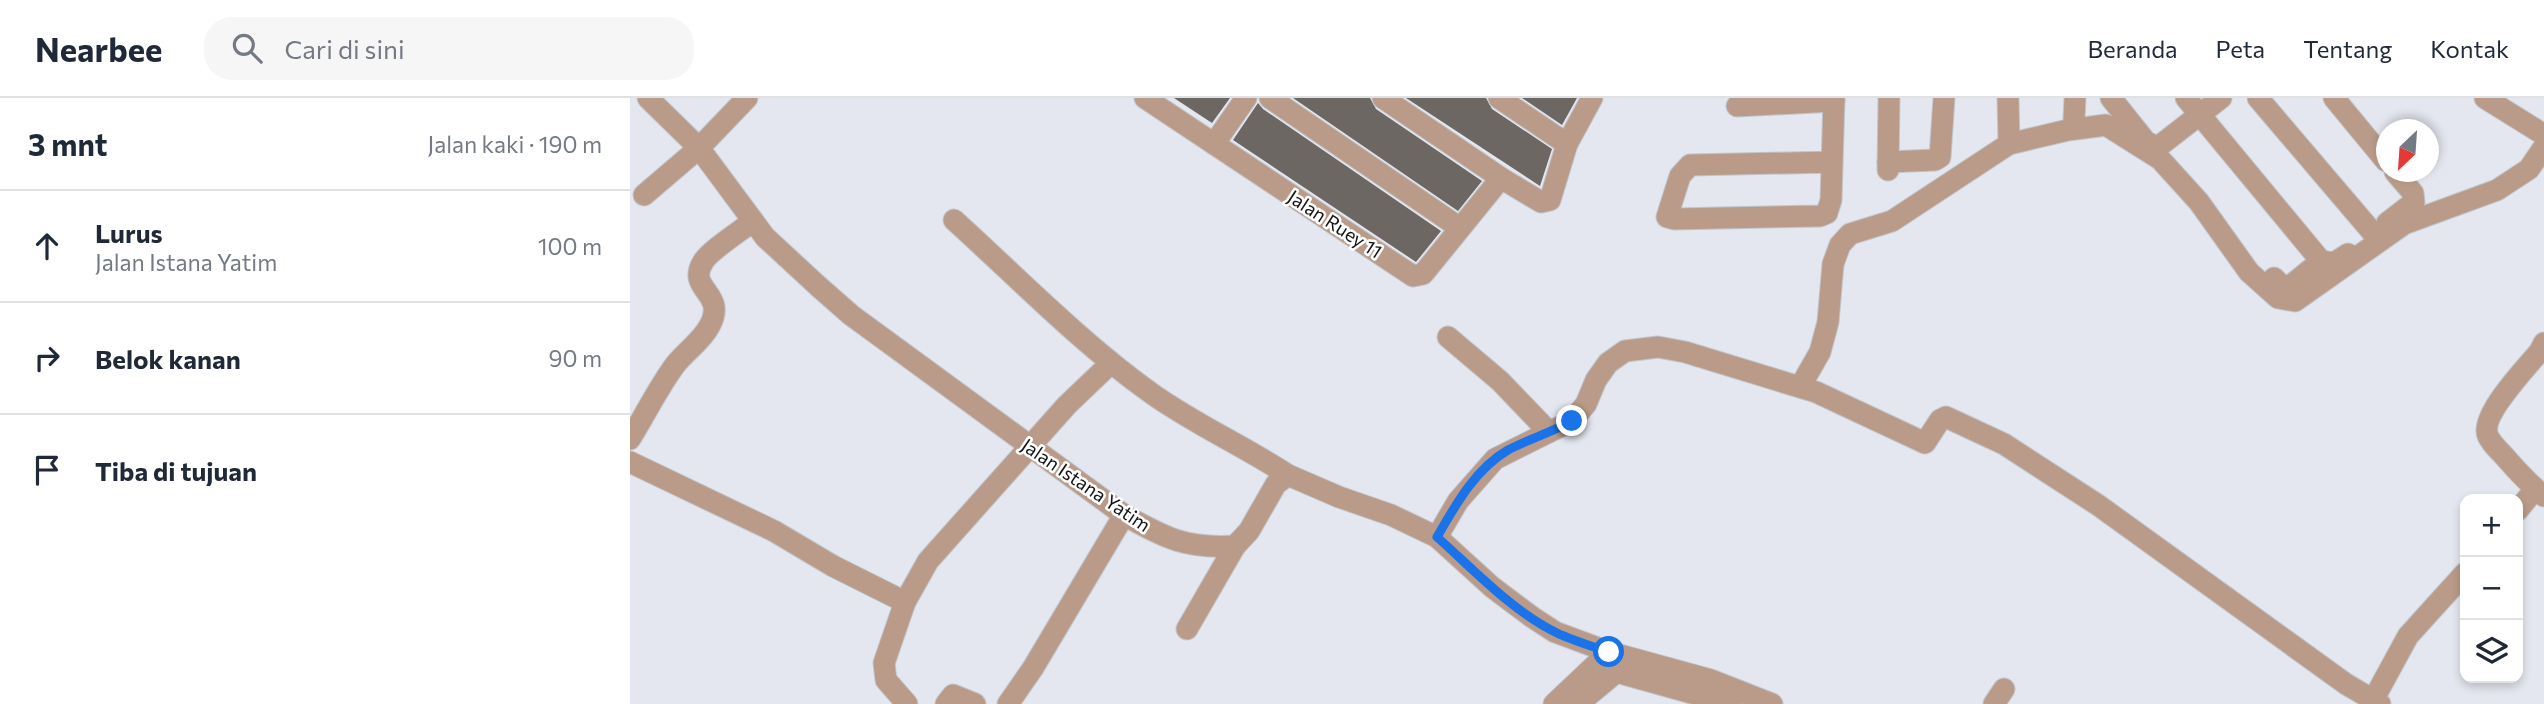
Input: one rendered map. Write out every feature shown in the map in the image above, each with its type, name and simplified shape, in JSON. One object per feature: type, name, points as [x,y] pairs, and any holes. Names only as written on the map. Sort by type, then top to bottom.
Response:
[{"type":"street","name":"Jalan Istana Yatim","points":[[648,98],[699,148],[765,237],[851,315],[1124,515],[1169,539],[1189,545],[1211,548],[1235,546]]},
{"type":"street","points":[[644,195],[699,148],[747,98]]},
{"type":"street","name":"Jalan Ruey 11","points":[[1145,98],[1413,276],[1423,274],[1501,178]]},
{"type":"street","points":[[1214,144],[1246,98]]},
{"type":"street","points":[[1270,98],[1460,228]]},
{"type":"street","points":[[1383,98],[1541,202],[1550,200],[1567,144],[1592,98]]},
{"type":"street","points":[[1499,98],[1567,144]]},
{"type":"street","points":[[1889,98],[1888,166],[1940,158],[1944,98]]},
{"type":"street","points":[[2008,98],[2009,141]]},
{"type":"street","points":[[2111,98],[2146,142],[2158,148],[2280,284],[2292,286],[2321,261]]},
{"type":"street","points":[[2186,98],[2321,261],[2334,263],[2414,202],[2413,193],[2404,182]]},
{"type":"street","points":[[2158,148],[2221,98]]},
{"type":"street","points":[[2258,98],[2374,233]]},
{"type":"street","points":[[2334,98],[2376,149]]},
{"type":"street","points":[[1800,387],[1820,352],[1828,322],[1833,264],[1840,245],[1850,234],[1892,221],[2009,141],[2106,125],[2160,159],[2199,202],[2249,272],[2277,298],[2295,301],[2404,225],[2497,190],[2529,169],[2541,139],[2485,98]]},
{"type":"street","points":[[1737,106],[1834,100],[1832,162],[1830,207],[1827,213],[1820,216],[1667,217],[1680,176],[1690,166],[1832,162]]},
{"type":"street","points":[[954,220],[1111,363],[1153,395],[1250,450],[1288,475],[1391,515],[1437,537],[1492,587],[1555,632],[1609,652],[1624,665],[1733,704],[1764,701]]},
{"type":"street","points":[[630,439],[676,365],[707,332],[716,313],[714,301],[701,287],[698,274],[704,260],[753,221]]},
{"type":"street","points":[[1448,337],[1500,381],[1549,432]]},
{"type":"street","points":[[2523,506],[2540,492],[2495,446],[2487,436],[2486,427],[2498,403],[2544,343]]},
{"type":"street","points":[[1437,537],[1465,492],[1495,459],[1572,421],[1586,404],[1596,380],[1608,363],[1625,351],[1658,346],[1816,392],[1925,443],[1944,417],[2004,444],[2098,505],[2375,703],[2408,636],[2460,579]]},
{"type":"street","points":[[907,704],[886,680],[884,663],[905,602],[928,561],[1067,405],[1111,363]]},
{"type":"street","points":[[630,463],[774,531],[833,566],[905,602]]},
{"type":"street","points":[[1187,629],[1235,546],[1249,531],[1276,484],[1288,475]]},
{"type":"street","points":[[1008,704],[1033,668],[1124,515]]},
{"type":"street","points":[[1554,704],[1609,652]]},
{"type":"street","points":[[1624,665],[1711,680],[1764,701]]},
{"type":"street","points":[[1578,704],[1624,665]]},
{"type":"street","points":[[946,704],[953,695],[975,704]]},
{"type":"building","points":[[1174,98],[1230,98],[1212,123]]},
{"type":"building","points":[[1293,98],[1370,98],[1376,109],[1482,181],[1458,211]]},
{"type":"building","points":[[1406,98],[1486,98],[1492,109],[1552,149],[1540,186]]},
{"type":"building","points":[[1522,98],[1577,98],[1562,125]]},
{"type":"building","points":[[1258,103],[1441,231],[1416,262],[1233,140]]},
{"type":"route","points":[[1572,421],[1495,459],[1458,501],[1437,537],[1492,587],[1532,617],[1555,632],[1609,652]]}]
